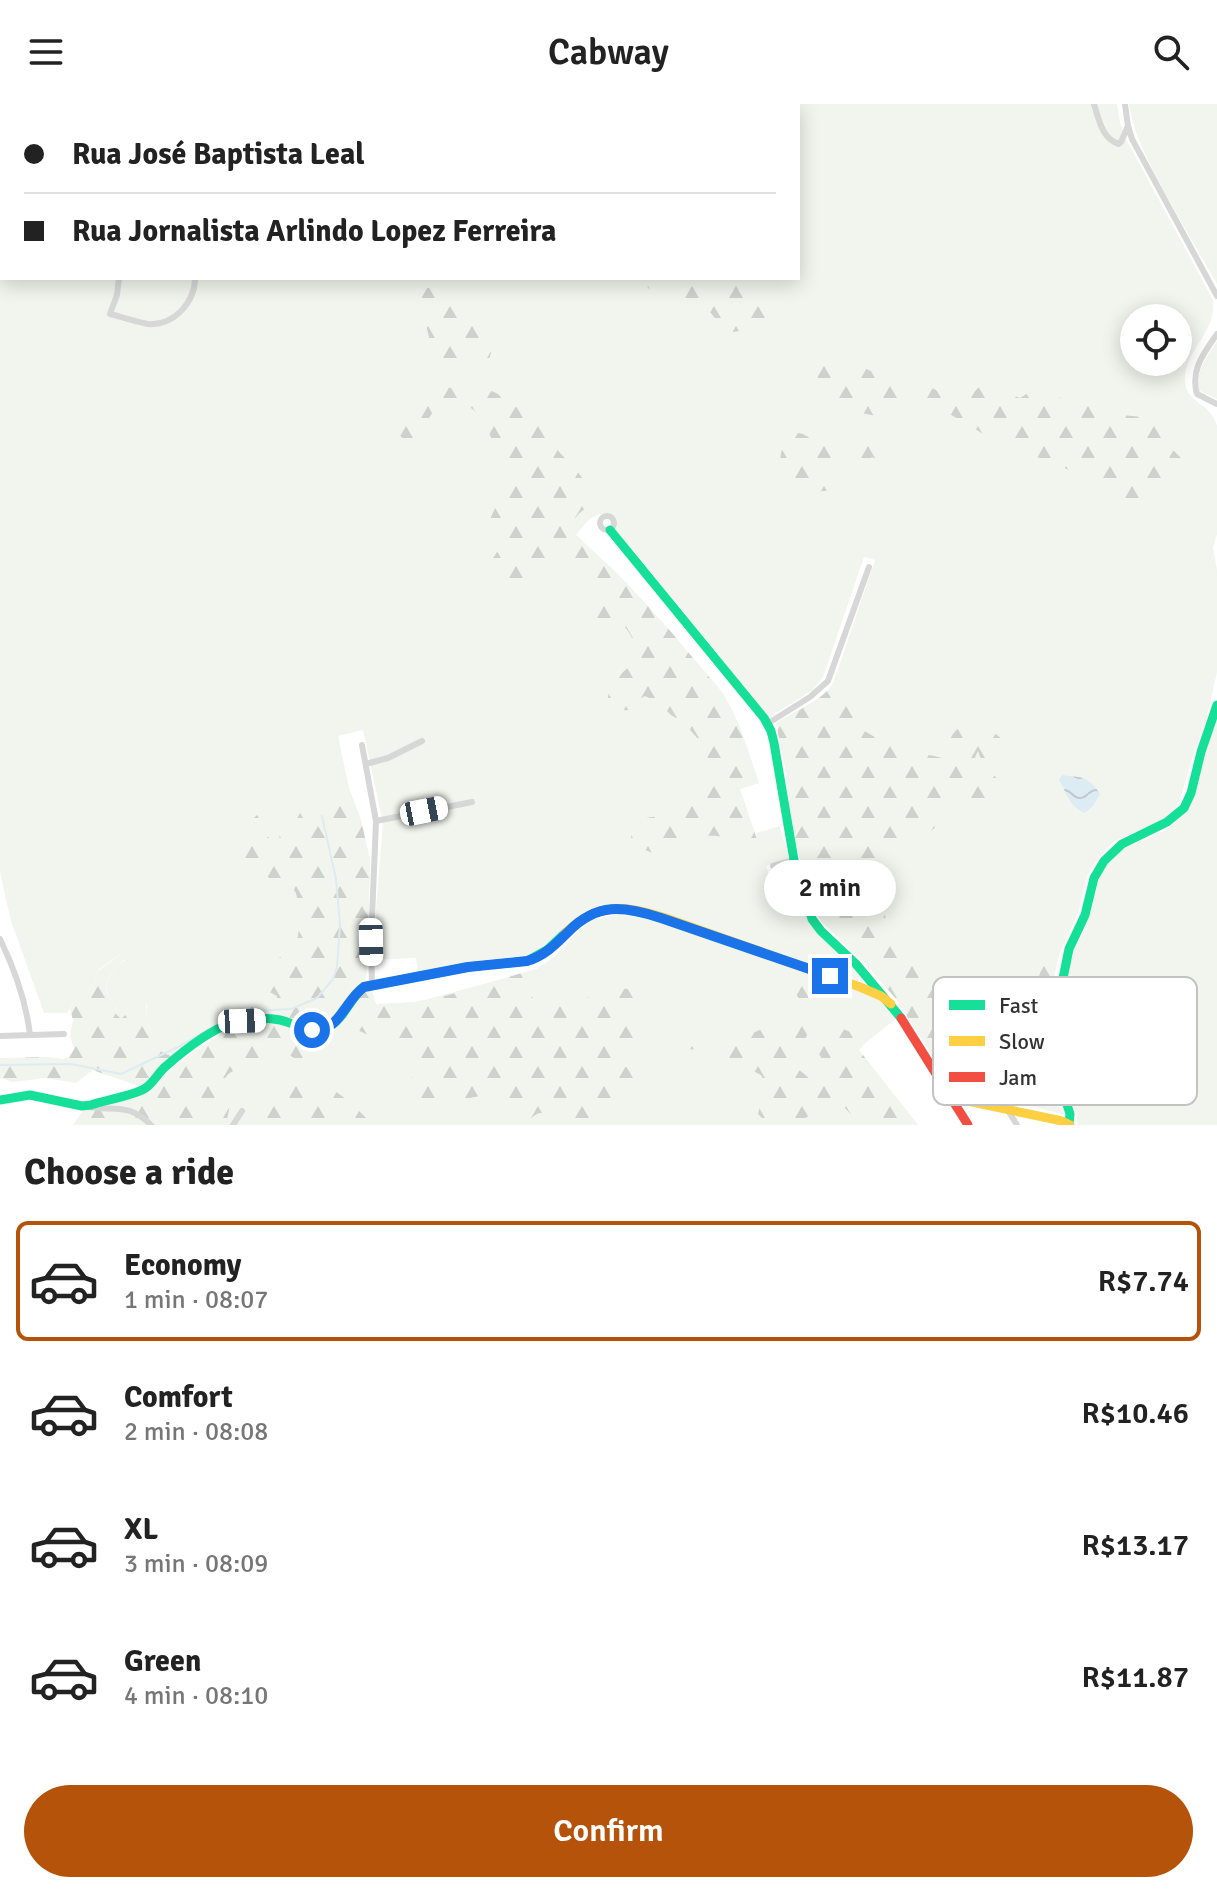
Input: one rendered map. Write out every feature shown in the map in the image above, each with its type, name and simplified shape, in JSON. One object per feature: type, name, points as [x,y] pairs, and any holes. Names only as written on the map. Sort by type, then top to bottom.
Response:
[{"type":"street","points":[[1094,104],[1100,125],[1110,140],[1119,144],[1128,126]]},
{"type":"street","points":[[1125,104],[1132,139],[1217,296]]},
{"type":"street","points":[[119,280],[110,314],[148,324],[161,322],[187,305],[193,295],[195,280]]},
{"type":"street","points":[[1217,334],[1201,358],[1194,378],[1197,394],[1217,404]]},
{"type":"street","points":[[610,530],[707,646],[767,724],[774,743],[794,860],[808,911],[816,925],[891,1004],[933,1066]]},
{"type":"street","points":[[767,724],[810,697],[828,681],[869,567]]},
{"type":"street","points":[[1063,977],[1070,948],[1088,909],[1097,873],[1107,856],[1119,845],[1159,828],[1185,806],[1217,705]]},
{"type":"street","points":[[366,764],[388,758],[422,741]]},
{"type":"street","points":[[362,745],[376,821],[372,985]]},
{"type":"street","points":[[376,821],[472,802]]},
{"type":"street","points":[[773,866],[794,860]]},
{"type":"street","points":[[82,1106],[147,1087],[171,1062],[230,1023],[277,1019],[312,1030],[326,1029],[364,987],[468,967],[527,961],[547,952],[577,923],[600,910],[646,913],[872,991],[891,1004]]},
{"type":"street","points":[[0,939],[22,991],[30,1035]]},
{"type":"street","points":[[0,1036],[64,1034]]},
{"type":"street","points":[[0,1100],[30,1095],[92,1108],[130,1110],[151,1125]]},
{"type":"street","points":[[957,1105],[968,1125]]},
{"type":"street","points":[[987,1105],[1069,1124]]},
{"type":"street","points":[[1007,1109],[1017,1125]]},
{"type":"street","points":[[233,1125],[242,1111]]},
{"type":"green space","points":[[800,104],[1117,104],[1126,139],[1213,300],[1210,322],[1192,356],[1192,304],[1120,304],[1120,376],[1185,376],[1186,389],[1210,412],[1217,426],[1217,534],[1213,547],[1217,570],[1217,672],[1205,725],[1180,800],[1173,812],[1163,820],[1113,842],[1099,857],[1087,876],[1078,913],[1058,957],[1054,977],[933,977],[933,1056],[896,999],[821,921],[815,909],[795,839],[776,723],[821,697],[832,687],[875,560],[864,557],[823,677],[813,690],[768,718],[616,530],[615,518],[603,514],[588,521],[576,535],[651,611],[725,697],[740,728],[759,783],[740,789],[757,841],[756,833],[780,826],[789,859],[766,866],[774,892],[797,886],[805,912],[861,974],[858,982],[670,915],[617,904],[602,905],[582,913],[551,942],[527,955],[418,972],[416,958],[374,960],[383,823],[363,730],[338,736],[370,860],[367,971],[365,981],[347,997],[337,1013],[282,1017],[205,1033],[166,1055],[156,1049],[147,1019],[147,1004],[139,1003],[120,1019],[116,1014],[115,1003],[107,992],[107,986],[111,974],[125,960],[124,954],[98,970],[93,989],[74,1002],[67,1013],[44,1013],[11,921],[0,872],[0,280],[800,280]]},
{"type":"green space","points":[[1129,104],[1217,104],[1217,284],[1148,160],[1134,127]]},
{"type":"green space","points":[[636,280],[757,280],[763,288],[767,316],[753,329],[733,332],[722,328],[711,313],[660,299]]},
{"type":"green space","points":[[439,285],[455,287],[466,299],[467,313],[477,321],[489,339],[489,359],[452,369],[436,359],[422,308],[422,297],[427,288]]},
{"type":"green space","points":[[1217,341],[1217,399],[1200,391],[1199,378],[1202,365]]},
{"type":"green space","points":[[821,350],[890,379],[928,386],[956,400],[971,395],[981,385],[1020,398],[1041,385],[1063,400],[1069,398],[1102,406],[1122,415],[1143,417],[1159,428],[1166,443],[1181,458],[1188,480],[1185,482],[1181,474],[1174,471],[1168,472],[1152,508],[1142,510],[1074,472],[1014,451],[925,403],[911,403],[882,416],[850,410],[848,414],[834,403],[818,378],[815,361],[816,352]]},
{"type":"green space","points":[[432,385],[459,390],[486,390],[499,395],[544,430],[583,479],[589,500],[587,508],[575,519],[575,534],[648,606],[724,695],[759,783],[740,789],[765,863],[746,864],[737,844],[720,836],[696,838],[678,850],[664,854],[645,850],[631,838],[632,829],[646,818],[680,812],[697,803],[711,781],[710,762],[698,739],[658,702],[645,696],[626,710],[608,702],[613,683],[636,659],[635,647],[621,623],[609,620],[596,625],[592,622],[592,597],[580,576],[568,564],[557,559],[523,586],[483,569],[498,550],[489,523],[502,493],[503,468],[480,417],[465,404],[446,403],[435,409],[414,440],[406,440],[400,435],[397,430],[422,391]]},
{"type":"green space","points":[[797,433],[815,439],[868,441],[885,451],[891,461],[882,463],[872,457],[859,466],[843,464],[840,470],[832,474],[837,486],[831,491],[819,493],[797,488],[782,466],[781,455],[784,444]]},
{"type":"green space","points":[[836,678],[843,697],[859,709],[861,728],[917,752],[951,759],[953,754],[949,742],[953,734],[962,726],[974,722],[978,724],[976,731],[979,735],[985,736],[992,731],[1002,739],[1000,751],[993,760],[984,762],[978,751],[975,757],[1000,781],[1005,792],[1002,796],[989,804],[974,806],[955,791],[946,790],[937,826],[916,843],[894,854],[887,864],[875,867],[874,883],[886,921],[895,933],[906,940],[907,950],[933,981],[933,1056],[896,999],[821,921],[805,880],[776,723],[818,699]]},
{"type":"green space","points":[[1217,717],[1217,1125],[1078,1125],[1073,1105],[1197,1105],[1197,977],[1068,977],[1106,865],[1123,849],[1169,827],[1189,808]]},
{"type":"green space","points":[[349,789],[361,820],[370,860],[365,981],[347,997],[327,1025],[313,1027],[282,1017],[225,1022],[235,1009],[262,1006],[277,1000],[277,996],[265,988],[265,971],[296,943],[299,927],[297,898],[292,887],[274,881],[249,868],[233,854],[212,848],[209,844],[241,837],[257,815],[264,833],[279,843],[280,830],[295,822],[304,806],[325,807]]},
{"type":"green space","points":[[618,914],[678,927],[868,992],[883,1001],[898,1017],[858,1049],[918,1125],[73,1125],[152,1089],[174,1066],[231,1027],[324,1034],[335,1029],[371,988],[376,1004],[417,1002],[535,970],[554,957],[580,929],[593,920]]},
{"type":"green space","points":[[1064,943],[1054,977],[1039,977],[1051,954]]},
{"type":"green space","points":[[122,953],[126,958],[111,973],[106,985],[109,997],[115,1003],[116,1014],[122,1018],[139,1003],[146,1002],[147,1019],[156,1049],[168,1055],[178,1051],[144,1084],[138,1086],[93,1070],[76,1083],[45,1078],[13,1082],[0,1078],[0,1058],[69,1057],[74,1049],[70,1036],[73,1020],[70,1009],[74,1002],[93,989],[98,971]]},
{"type":"green space","points":[[791,965],[820,975],[821,985],[812,986],[820,995],[819,1002],[797,1062],[798,1069],[809,1078],[816,1077],[826,1064],[816,1050],[820,1041],[831,1030],[845,1030],[858,1038],[863,1046],[859,1050],[918,1125],[861,1125],[841,1106],[810,1115],[795,1125],[769,1125],[758,1114],[768,1087],[761,1075],[720,1054],[677,1048],[665,1043],[733,1042],[766,1027],[791,1027],[801,1016],[802,1006],[792,983]]},
{"type":"green space","points":[[535,969],[535,982],[523,988],[535,1000],[545,1004],[575,1007],[597,992],[613,988],[629,989],[649,1000],[634,1032],[636,1063],[621,1066],[635,1069],[641,1074],[642,1084],[637,1093],[622,1098],[579,1125],[549,1125],[551,1122],[543,1113],[534,1116],[526,1125],[511,1125],[513,1116],[502,1096],[449,1099],[432,1104],[412,1098],[407,1092],[419,1063],[416,1044],[408,1039],[393,1048],[341,1022],[359,993],[371,988],[376,1004],[396,1004],[457,993]]},
{"type":"green space","points":[[273,1023],[310,1033],[318,1055],[313,1067],[279,1052],[230,1073],[222,1087],[229,1101],[226,1125],[153,1125],[131,1110],[91,1106],[152,1089],[174,1066],[231,1027]]},
{"type":"green space","points":[[294,1077],[328,1087],[373,1125],[238,1125],[269,1090]]},
{"type":"green space","points":[[1027,1105],[1059,1105],[1063,1114]]},
{"type":"green space","points":[[1027,1105],[1059,1105],[1063,1114]]},
{"type":"green space","points":[[84,1109],[133,1113],[148,1125],[73,1125]]},
{"type":"water","points":[[1062,775],[1088,780],[1100,794],[1085,813],[1069,799],[1059,780]]},
{"type":"waterway","points":[[0,1065],[71,1064],[121,1074],[178,1047],[233,1015],[291,1009],[317,998],[333,979],[337,967],[340,925],[336,879],[322,816]]},
{"type":"traffic: fast","points":[[610,530],[764,718],[774,743],[794,860],[812,919],[856,964],[901,1018]]},
{"type":"traffic: fast","points":[[1063,977],[1069,949],[1085,915],[1094,878],[1104,861],[1122,844],[1167,822],[1184,808],[1217,705]]},
{"type":"traffic: fast","points":[[0,1100],[30,1095],[82,1106],[125,1096],[147,1087],[188,1048],[232,1023],[268,1018],[309,1030],[321,1030],[338,1020],[364,987],[468,967],[527,961],[547,950],[565,933]]},
{"type":"traffic: fast","points":[[1067,1105],[1069,1123]]},
{"type":"traffic: slow","points":[[565,933],[589,915],[601,911],[637,910],[860,987],[891,1004]]},
{"type":"traffic: slow","points":[[986,1105],[1070,1125]]},
{"type":"traffic: jam","points":[[901,1018],[933,1069]]},
{"type":"traffic: jam","points":[[955,1105],[968,1125]]},
{"type":"route","points":[[312,1030],[323,1030],[334,1024],[354,995],[364,987],[468,967],[527,961],[547,952],[582,919],[609,909],[635,911],[661,918],[830,976]]}]
